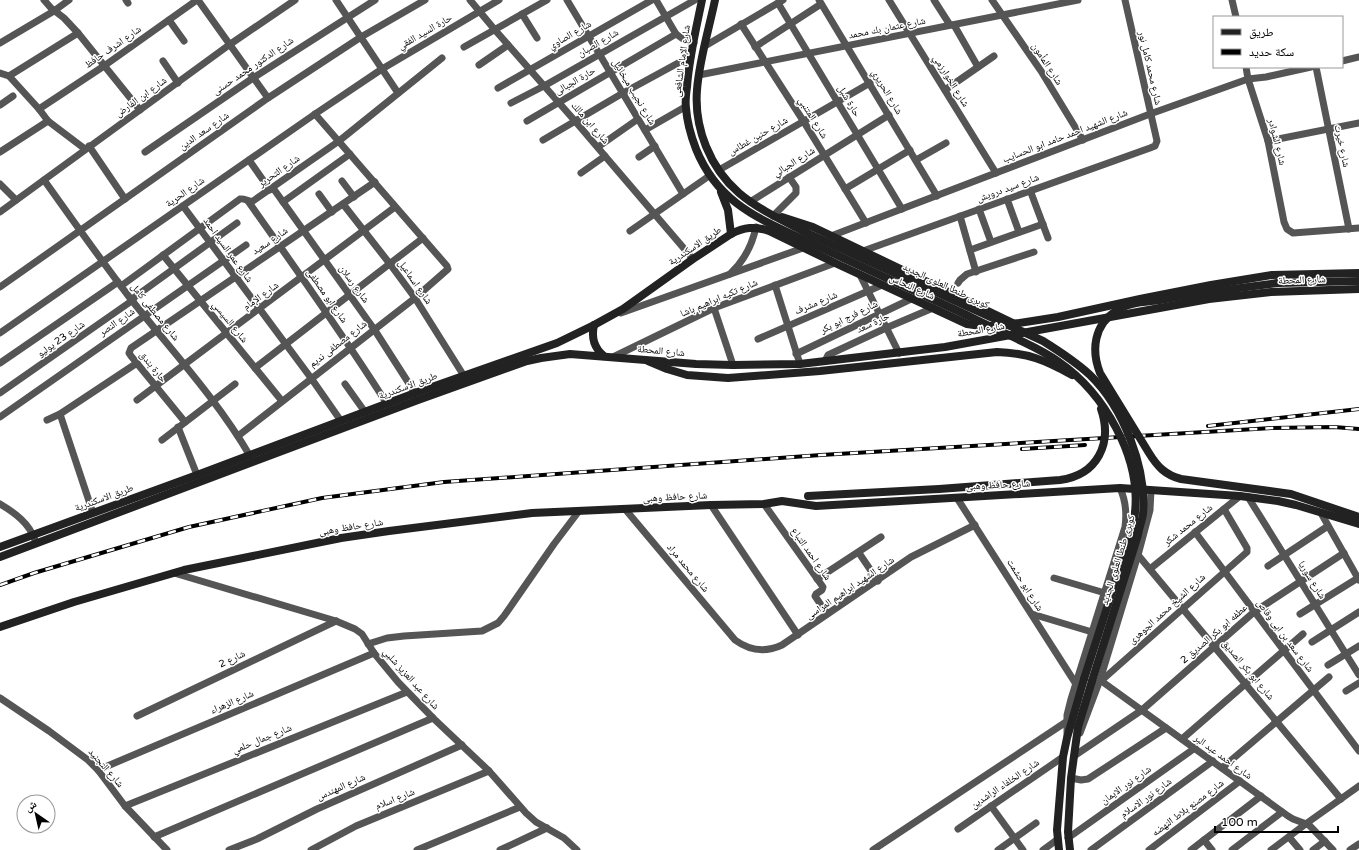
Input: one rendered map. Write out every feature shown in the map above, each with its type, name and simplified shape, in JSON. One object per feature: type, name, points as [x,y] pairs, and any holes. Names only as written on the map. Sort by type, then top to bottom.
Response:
[{"type":"main road","name":"شارع الإمام الشافعى","points":[[702,0],[691,56],[685,107],[693,141],[709,176],[732,201],[804,236]]},
{"type":"main road","name":"شارع الإمام الشافعى","points":[[715,0],[699,75],[697,104],[701,132],[708,152],[718,170],[738,192],[750,202],[804,236]]},
{"type":"main road","points":[[719,188],[728,210],[731,234]]},
{"type":"main road","name":"شارع الإمام الشافعى","points":[[773,216],[792,219],[831,236],[1016,324]]},
{"type":"main road","name":"طريق الاسكندرية","points":[[0,547],[250,456],[415,393],[557,343],[611,316],[635,301],[693,259],[731,234],[749,227],[756,227]]},
{"type":"main road","points":[[756,227],[769,231],[803,248]]},
{"type":"main road","name":"كوبرى طنطا العلوى الجديد","points":[[804,236],[1030,345],[1059,362],[1082,381],[1103,406],[1122,440],[1132,470],[1136,504],[1135,513],[1094,680],[1067,738],[1063,757],[1057,830],[1060,850]]},
{"type":"main road","name":"كوبرى طنطا العلوى الجديد","points":[[804,236],[1042,341],[1064,355],[1090,375],[1115,408],[1129,437],[1138,463],[1143,495],[1142,515],[1138,535],[1094,680],[1081,714],[1071,778],[1068,838],[1070,850]]},
{"type":"main road","name":"شارع النحاس","points":[[803,248],[967,324],[974,326],[1016,324]]},
{"type":"main road","name":"شارع المحطة","points":[[1016,324],[1058,317],[1211,285],[1272,276],[1359,273]]},
{"type":"main road","points":[[1359,281],[1278,283],[1203,292],[1122,307],[1105,320],[1096,339],[1094,351],[1100,373],[1157,466],[1165,473],[1181,479],[1278,491],[1359,517]]},
{"type":"main road","name":"شارع المحطة","points":[[604,356],[696,364],[800,364],[898,353],[976,341],[1209,299],[1271,292],[1359,289]]},
{"type":"main road","points":[[594,325],[592,337],[599,352],[604,356]]},
{"type":"main road","points":[[974,326],[977,334],[976,341]]},
{"type":"main road","points":[[646,359],[657,366],[687,375],[728,378],[978,354],[1012,353],[1043,360],[1082,381]]},
{"type":"main road","name":"طريق الاسكندرية","points":[[0,557],[418,400],[528,361],[548,356],[570,354],[604,356]]},
{"type":"main road","points":[[782,501],[808,496],[1060,480],[1074,477],[1090,467],[1099,455],[1103,446],[1105,427],[1104,417],[1097,399]]},
{"type":"main road","name":"شارع حافظ وهبى","points":[[0,627],[74,602],[174,573],[248,557],[341,538],[518,515],[711,504],[764,504],[782,501],[816,506],[1120,488],[1244,496],[1278,501],[1359,524]]},
{"type":"street","points":[[44,0],[78,32],[140,110]]},
{"type":"street","points":[[0,43],[70,0]]},
{"type":"street","points":[[198,0],[268,98]]},
{"type":"street","name":"شارع اشرف حافظ","points":[[39,109],[104,66],[198,0]]},
{"type":"street","name":"شارع ابن الفارض","points":[[0,212],[178,82],[295,0]]},
{"type":"street","name":"شارع الدكتور محمد حسنى","points":[[145,152],[253,78],[347,16],[375,0]]},
{"type":"street","name":"شارع سعد الدين","points":[[0,287],[268,98],[361,37],[426,0]]},
{"type":"street","name":"شارع ابن مالك","points":[[470,0],[693,259]]},
{"type":"street","name":"حارة السيد الفقي","points":[[382,69],[499,0]]},
{"type":"street","points":[[464,47],[547,0]]},
{"type":"street","name":"شارع نجيب ميخائيل","points":[[567,0],[683,194]]},
{"type":"street","name":"شارع الصاوي","points":[[498,88],[652,0]]},
{"type":"street","points":[[656,0],[676,34],[683,39],[694,43]]},
{"type":"street","name":"شارع الصبان","points":[[511,102],[544,86],[695,0]]},
{"type":"street","name":"شارع الخوارزمي","points":[[889,0],[996,173]]},
{"type":"street","points":[[934,0],[952,25],[978,67]]},
{"type":"street","name":"شارع المأمون","points":[[992,0],[1041,71],[1083,140]]},
{"type":"street","name":"شارع عثمان بك محمد","points":[[699,75],[1078,0]]},
{"type":"street","name":"شارع محمد كامل نور","points":[[1125,0],[1157,141]]},
{"type":"street","points":[[1232,0],[1236,16]]},
{"type":"street","points":[[339,1],[347,16],[398,93]]},
{"type":"street","points":[[705,46],[780,1]]},
{"type":"street","name":"حارة شبل","points":[[780,1],[791,23],[902,209]]},
{"type":"street","points":[[755,47],[820,2]]},
{"type":"street","name":"شارع الحريري","points":[[820,2],[848,46],[937,196]]},
{"type":"street","points":[[522,14],[537,38]]},
{"type":"street","points":[[169,20],[184,41]]},
{"type":"street","name":"شارع المتنبي","points":[[741,24],[804,122],[866,223]]},
{"type":"street","points":[[9,76],[78,32]]},
{"type":"street","name":"حارة الجبالى","points":[[527,121],[676,34]]},
{"type":"street","points":[[478,65],[508,45]]},
{"type":"street","points":[[543,140],[623,93],[691,56]]},
{"type":"street","points":[[945,90],[994,56]]},
{"type":"street","points":[[1343,61],[1359,57]]},
{"type":"street","name":"شارع التحرير","points":[[0,363],[163,255],[240,199],[253,201],[271,189],[340,141],[442,58]]},
{"type":"street","points":[[163,61],[178,82]]},
{"type":"street","name":"شارع الشوادر","points":[[1246,68],[1248,79],[1268,141],[1284,222],[1287,229],[1293,233],[1349,229]]},
{"type":"street","name":"شارع الشهيد احمد حامد ابو الحسايب","points":[[831,236],[1150,114],[1248,79],[1266,77],[1306,68]]},
{"type":"street","name":"شارع خيرت","points":[[1316,68],[1349,229]]},
{"type":"street","name":"شارع الحرية","points":[[0,333],[382,69]]},
{"type":"street","points":[[0,73],[9,76],[48,121],[87,148],[125,199]]},
{"type":"street","name":"شارع حنين غطاس","points":[[718,170],[870,83]]},
{"type":"street","points":[[0,106],[13,96]]},
{"type":"street","points":[[645,130],[685,107]]},
{"type":"street","points":[[255,368],[423,238],[315,114]]},
{"type":"street","name":"شارع الجبالي","points":[[750,202],[889,115]]},
{"type":"street","points":[[598,147],[638,119]]},
{"type":"street","points":[[0,152],[48,121]]},
{"type":"street","points":[[1268,141],[1359,123]]},
{"type":"street","name":"شارع سيد درويش","points":[[863,251],[1150,148],[1155,146],[1157,141]]},
{"type":"street","points":[[916,160],[946,143]]},
{"type":"street","points":[[639,157],[655,146]]},
{"type":"street","points":[[845,189],[910,150]]},
{"type":"street","points":[[283,202],[350,154]]},
{"type":"street","points":[[581,173],[605,156]]},
{"type":"street","name":"شارع رسلان","points":[[249,160],[283,202],[350,295],[374,329],[415,393]]},
{"type":"street","points":[[630,231],[709,176]]},
{"type":"street","points":[[773,216],[796,193],[796,187],[790,177]]},
{"type":"street","name":"شارع مصطفى كامل","points":[[44,180],[132,300],[213,400],[250,456]]},
{"type":"street","points":[[342,181],[354,197]]},
{"type":"street","name":"شارع سعيد","points":[[157,331],[374,182]]},
{"type":"street","points":[[0,184],[16,200]]},
{"type":"street","points":[[1030,190],[1048,238]]},
{"type":"street","points":[[319,194],[332,212]]},
{"type":"street","points":[[1007,199],[1019,232]]},
{"type":"street","name":"شارع ابو مصطفى","points":[[248,201],[351,347],[387,404]]},
{"type":"street","name":"شارع اسماعيل","points":[[343,204],[415,298],[464,376]]},
{"type":"street","name":"شارع عمر السيد احمد","points":[[183,206],[311,378],[341,421]]},
{"type":"street","name":"شارع الإمام","points":[[137,400],[396,207]]},
{"type":"street","points":[[980,209],[991,242]]},
{"type":"street","points":[[960,216],[976,272]]},
{"type":"street","name":"شارع 23 يوليو","points":[[0,393],[132,300],[237,223]]},
{"type":"street","points":[[970,250],[1043,224]]},
{"type":"street","points":[[729,275],[736,269],[746,254],[756,227]]},
{"type":"street","points":[[1349,229],[1359,228]]},
{"type":"street","name":"شارع مصطفى نديم","points":[[238,436],[415,298],[447,271],[448,268],[423,238]]},
{"type":"street","name":"شارع النصر","points":[[0,417],[246,245]]},
{"type":"street","points":[[611,316],[803,248]]},
{"type":"street","points":[[958,284],[963,276],[1034,252]]},
{"type":"street","name":"شارع السيسي","points":[[163,255],[282,401]]},
{"type":"street","name":"شارع تكيه ابراهيم باشا","points":[[613,357],[714,308],[835,263]]},
{"type":"street","points":[[860,275],[898,353]]},
{"type":"street","points":[[775,285],[800,364]]},
{"type":"street","name":"شارع مشرف","points":[[758,339],[882,285]]},
{"type":"street","name":"شارع فرج ابو بكر","points":[[796,354],[911,299]]},
{"type":"street","points":[[714,308],[733,365]]},
{"type":"street","name":"حارة سعد","points":[[825,361],[828,355],[934,308]]},
{"type":"street","name":"حارة بندق","points":[[157,331],[131,348],[129,353],[185,422]]},
{"type":"street","points":[[47,420],[60,414],[137,363]]},
{"type":"street","points":[[162,440],[235,384]]},
{"type":"street","points":[[345,384],[365,412]]},
{"type":"street","points":[[60,414],[93,513]]},
{"type":"street","points":[[178,427],[197,475]]},
{"type":"street","points":[[1067,738],[1067,715],[1126,526],[1125,503],[1120,488]]},
{"type":"street","points":[[1094,680],[1138,555],[1150,510],[1150,490]]},
{"type":"street","name":"شارع محمد شكر","points":[[1150,568],[1224,509],[1244,496]]},
{"type":"street","name":"شارع سوريا","points":[[1244,496],[1284,555],[1359,674]]},
{"type":"street","name":"شارع ابو حشمت","points":[[957,498],[1076,684]]},
{"type":"street","points":[[0,504],[21,518],[29,527],[36,543]]},
{"type":"street","points":[[711,504],[798,635]]},
{"type":"street","name":"شارع احمد التباع","points":[[764,504],[823,589],[815,596],[828,614]]},
{"type":"street","name":"شارع محمد مراد","points":[[625,509],[735,640]]},
{"type":"street","name":"شارع الشيخ محمد الجوهرى","points":[[1094,680],[1183,608],[1247,552],[1247,548],[1224,509]]},
{"type":"street","points":[[368,644],[387,638],[404,636],[482,631],[498,623],[579,511]]},
{"type":"street","points":[[1300,614],[1358,579],[1321,513]]},
{"type":"street","name":"شارع الشهيد ابراهيم المراسى","points":[[735,640],[749,649],[766,651],[775,649],[878,581],[911,557],[975,524]]},
{"type":"street","points":[[1268,566],[1328,526]]},
{"type":"street","name":"شارع سعد بن ابى وقاص","points":[[1195,532],[1359,751]]},
{"type":"street","points":[[817,579],[881,537]]},
{"type":"street","points":[[859,552],[878,581]]},
{"type":"street","name":"عطفه ابو بكر الصديق 2","points":[[1074,756],[1142,710],[1254,612],[1344,553]]},
{"type":"street","name":"شارع ابو بكر الصديق","points":[[1138,555],[1341,799]]},
{"type":"street","name":"شارع عبد العزيز شلبي","points":[[174,573],[336,621],[355,629],[362,634],[374,653],[407,692],[489,771],[520,807],[531,818],[564,838],[574,849]]},
{"type":"street","points":[[1054,578],[1105,593]]},
{"type":"street","points":[[1312,642],[1359,612]]},
{"type":"street","points":[[1032,614],[1092,632]]},
{"type":"street","name":"شارع 2","points":[[137,716],[336,621]]},
{"type":"street","points":[[1182,740],[1245,683],[1303,634]]},
{"type":"street","points":[[1328,665],[1359,646]]},
{"type":"street","name":"شارع الزهراء","points":[[98,770],[374,653]]},
{"type":"street","points":[[1222,768],[1329,677]]},
{"type":"street","name":"شارع احمد عبد البر","points":[[1094,680],[1142,710],[1282,812],[1293,819],[1307,823],[1333,850]]},
{"type":"street","points":[[1346,691],[1359,683]]},
{"type":"street","name":"شارع جمال حلمي","points":[[125,806],[407,692]]},
{"type":"street","name":"شارع التجنيد","points":[[0,698],[75,749],[88,760],[98,770],[125,806],[167,850]]},
{"type":"street","points":[[154,837],[433,718]]},
{"type":"street","points":[[873,850],[1066,722]]},
{"type":"street","points":[[1071,778],[1081,780],[1088,779],[1166,728]]},
{"type":"street","name":"شارع المهندس","points":[[229,850],[258,839],[317,808],[462,745]]},
{"type":"street","name":"شارع نور الايمان","points":[[1068,838],[1195,748]]},
{"type":"street","name":"شارع الخلفاء الراشدين","points":[[958,829],[1063,757]]},
{"type":"street","name":"شارع نور الاسلام","points":[[1091,850],[1213,761]]},
{"type":"street","name":"شارع اسلام","points":[[311,850],[356,826],[489,771]]},
{"type":"street","name":"شارع مصنع بلاط النهضه","points":[[1149,850],[1240,781]]},
{"type":"street","points":[[1271,850],[1359,786]]},
{"type":"street","points":[[1191,850],[1260,796]]},
{"type":"street","points":[[992,806],[1023,850]]},
{"type":"street","points":[[417,850],[520,807]]},
{"type":"street","points":[[1232,850],[1282,812]]},
{"type":"street","points":[[998,850],[1036,823]]},
{"type":"street","points":[[500,850],[547,828]]},
{"type":"street","points":[[1289,837],[1300,850]]},
{"type":"street","points":[[1043,850],[1058,839]]},
{"type":"street","points":[[1204,840],[1212,850]]},
{"type":"street","points":[[1313,850],[1325,841]]},
{"type":"street","points":[[1350,850],[1359,844]]},
{"type":"railway","points":[[1208,426],[1359,409]]},
{"type":"railway","points":[[0,585],[34,573],[189,527],[322,498],[444,482],[821,455],[1272,428],[1334,427],[1359,429]]},
{"type":"railway","points":[[1022,449],[1085,445]]}]
